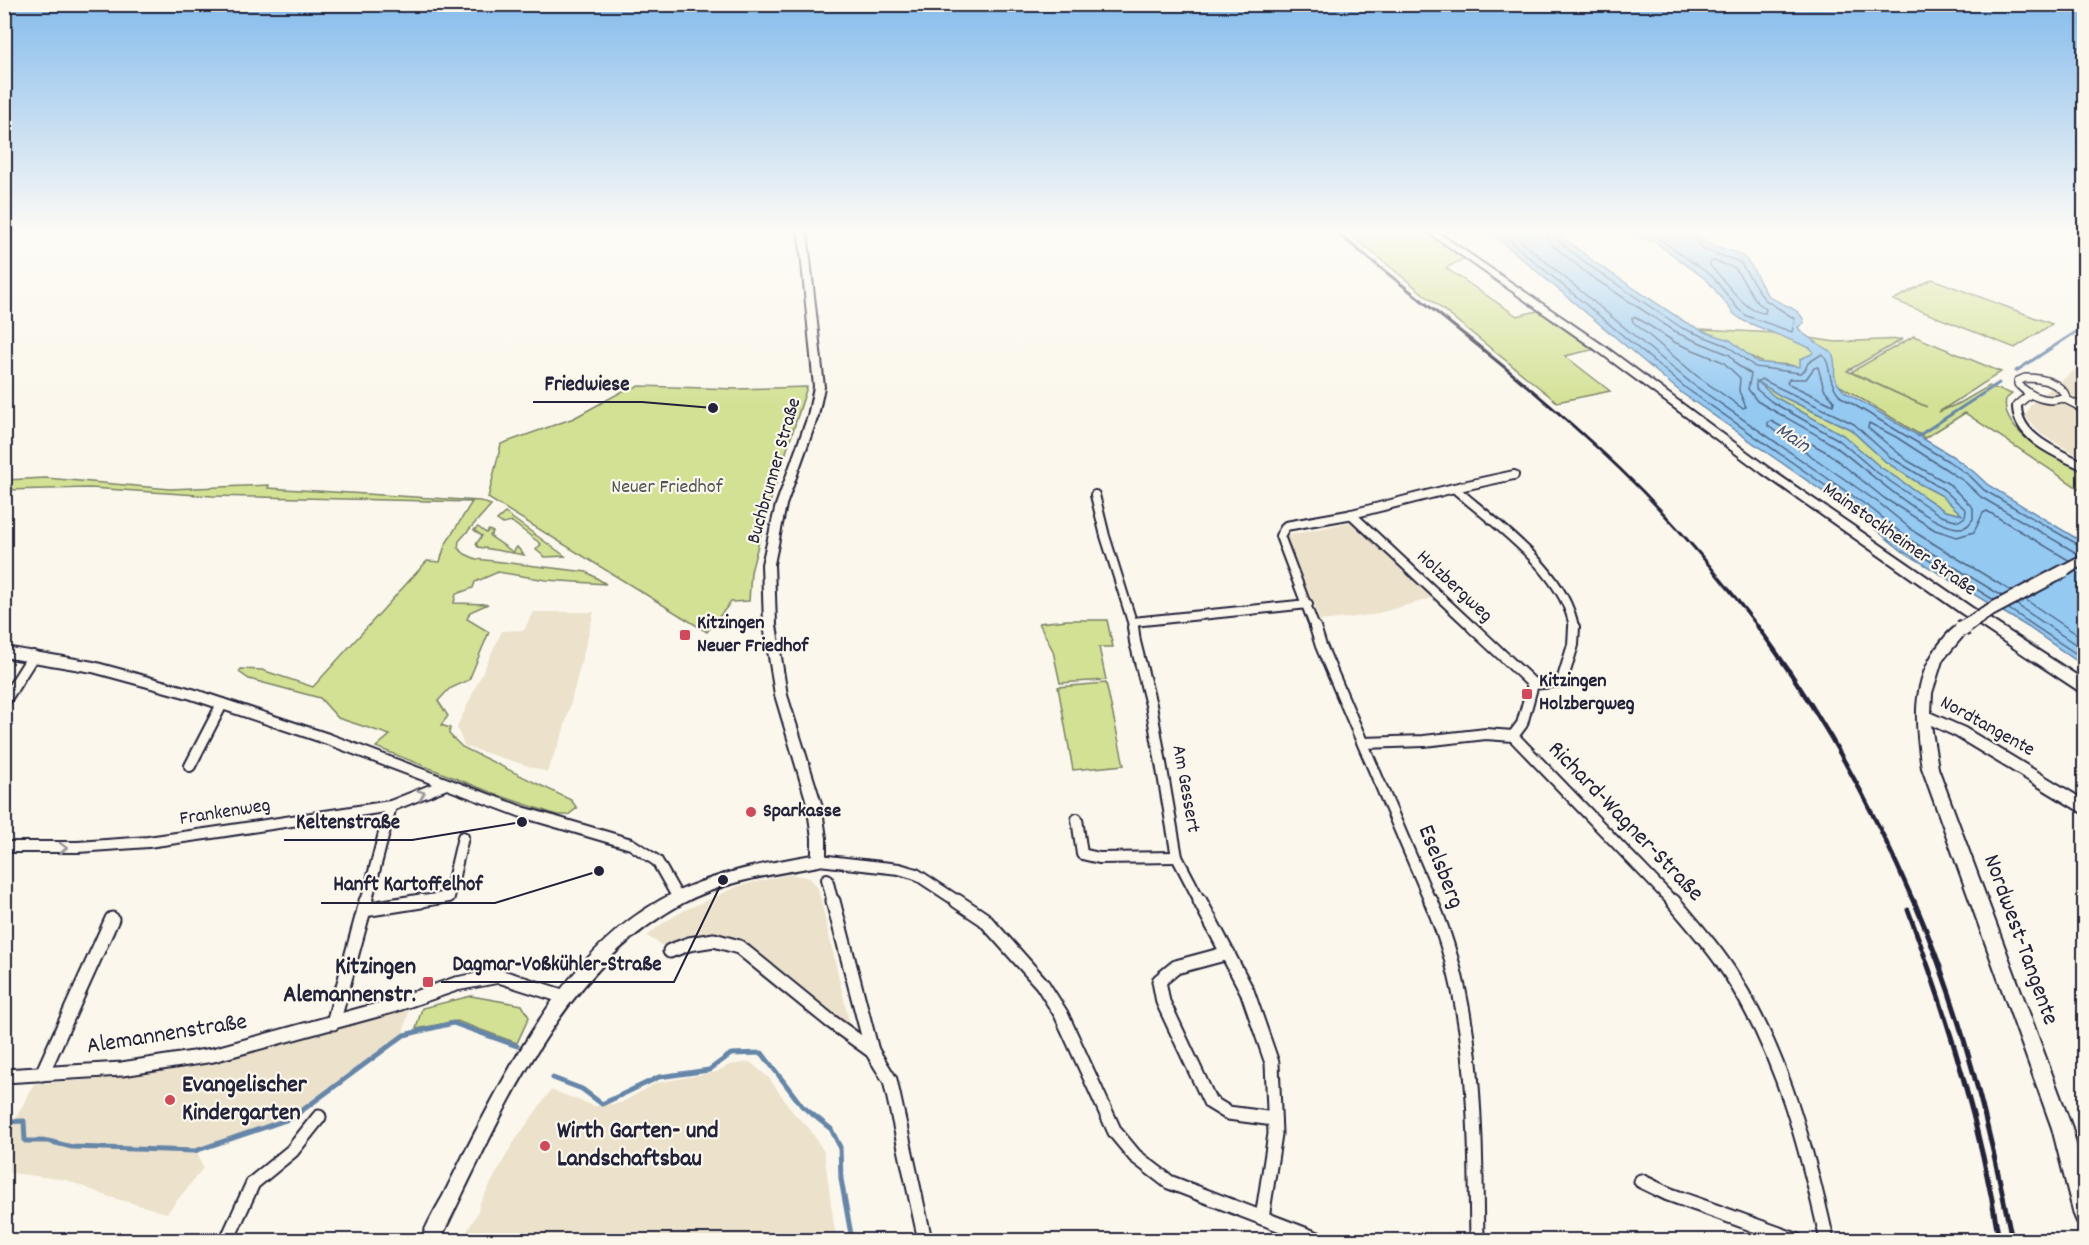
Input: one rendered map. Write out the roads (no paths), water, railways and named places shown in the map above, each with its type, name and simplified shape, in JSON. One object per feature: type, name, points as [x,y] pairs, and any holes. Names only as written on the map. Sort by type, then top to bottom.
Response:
[{"type":"main road","name":"Mainstockheimer Straße","points":[[1516,290],[1785,485],[1966,610],[2085,687]]},
{"type":"main road","name":"Nordtangente","points":[[2085,559],[1985,613],[1945,644],[1933,663],[1927,682],[1922,715],[1960,732],[2085,808]]},
{"type":"main road","name":"Nordwest-Tangente","points":[[1922,715],[1930,768],[2062,1128],[2085,1215]]},
{"type":"street","name":"Buchbrunner Straße","points":[[809,290],[819,387],[813,416],[781,505],[768,564],[770,625],[781,695],[814,803],[819,838],[819,860]]},
{"type":"street","points":[[2063,399],[2066,393],[2054,383],[2031,378],[2018,381],[2019,387],[2030,394],[2046,399],[2063,399],[2085,408]]},
{"type":"street","points":[[2030,394],[2017,405],[2016,415],[2021,424],[2040,442],[2085,466]]},
{"type":"street","points":[[1351,514],[1514,475]]},
{"type":"street","points":[[1363,743],[1424,741],[1486,734],[1513,736],[1522,724],[1533,684],[1562,681],[1575,631],[1568,601],[1551,577],[1454,488]]},
{"type":"street","name":"Am Gessert","points":[[1095,495],[1133,622],[1135,642],[1151,705],[1177,857],[1247,991],[1272,1063],[1275,1134],[1262,1218]]},
{"type":"street","name":"Eselsberg","points":[[1351,514],[1286,526],[1280,536],[1308,604],[1321,646],[1434,909],[1455,971],[1467,1034],[1475,1118],[1477,1240]]},
{"type":"street","name":"Holzbergweg","points":[[1351,514],[1533,684]]},
{"type":"street","points":[[1133,622],[1308,604]]},
{"type":"street","points":[[4,652],[141,679],[318,735],[522,812],[600,834],[640,849],[657,861],[678,898]]},
{"type":"street","points":[[4,702],[33,656]]},
{"type":"street","points":[[190,766],[222,704]]},
{"type":"street","name":"Richard-Wagner-Straße","points":[[1513,736],[1660,886],[1695,927],[1735,981],[1773,1055],[1794,1112],[1808,1155],[1827,1240]]},
{"type":"street","name":"Frankenweg","points":[[4,847],[60,848],[148,842],[391,806],[446,784]]},
{"type":"street","points":[[333,1023],[391,806]]},
{"type":"street","points":[[1077,819],[1082,854],[1098,858],[1177,857]]},
{"type":"street","points":[[364,910],[449,897],[463,837]]},
{"type":"street","points":[[430,1240],[535,1040],[565,997],[598,958],[630,928],[678,898],[723,880],[819,860],[899,869],[916,874],[984,919],[1042,984],[1061,1014],[1115,1132],[1135,1156],[1169,1182],[1320,1240]]},
{"type":"street","points":[[827,879],[872,1051],[890,1080],[925,1240]]},
{"type":"street","name":"Alemannenstraße","points":[[42,1074],[112,919]]},
{"type":"street","points":[[670,951],[689,944],[714,940],[739,947],[829,1020],[872,1051]]},
{"type":"street","points":[[1228,953],[1176,967],[1159,981],[1163,1002],[1210,1102],[1228,1113],[1274,1119]]},
{"type":"street","name":"Alemannenstraße","points":[[4,1076],[122,1069],[213,1055],[333,1023],[456,984],[499,976],[565,997]]},
{"type":"street","points":[[227,1240],[253,1183],[292,1151],[319,1117]]},
{"type":"street","points":[[1641,1180],[1668,1194],[1796,1240]]},
{"type":"water","name":"Main","points":[[1559,290],[1637,290],[1685,322],[1705,332],[1730,340],[1757,362],[1800,367],[1800,359],[1812,354],[1813,351],[1810,348],[1744,321],[1734,314],[1715,290],[1765,290],[1772,298],[1799,313],[1804,323],[1798,327],[1801,332],[1832,353],[1836,380],[1845,392],[1952,456],[1988,485],[2084,543],[2084,666],[2028,627],[1902,551],[1865,521],[1683,394]],"holes":[[[1755,380],[1781,396],[1850,429],[1886,462],[1941,495],[1962,515],[1945,511],[1879,466],[1843,435],[1775,397]]]},
{"type":"waterway","points":[[2016,371],[2079,330]]},
{"type":"waterway","points":[[1918,436],[1999,383]]},
{"type":"waterway","points":[[4,1122],[24,1121],[25,1141],[48,1141],[72,1147],[195,1151],[292,1118],[404,1035],[453,1023],[517,1046]]},
{"type":"waterway","points":[[553,1078],[582,1089],[602,1104],[659,1077],[709,1070],[731,1054],[762,1053],[802,1106],[831,1129],[840,1147],[841,1179],[852,1240]]},
{"type":"railway","points":[[1409,290],[1551,406],[1619,468],[1692,545],[1759,628]]},
{"type":"railway","points":[[1758,627],[1803,692],[1844,760],[1881,830],[1914,903]]},
{"type":"railway","points":[[1914,901],[1960,1026],[1994,1153],[2012,1240]]},
{"type":"railway","points":[[1908,910],[1937,991],[1962,1073],[1983,1156],[1999,1240]]},
{"type":"place","name":"Friedwiese","points":[[713,408]]},
{"type":"place","name":"Kitzingen Neuer Friedhof","points":[[685,635]]},
{"type":"place","name":"Kitzingen Holzbergweg","points":[[1527,694]]},
{"type":"place","name":"Sparkasse","points":[[751,812]]},
{"type":"place","name":"Keltenstraße","points":[[522,822]]},
{"type":"place","name":"Hanft Kartoffelhof","points":[[599,871]]},
{"type":"place","name":"Dagmar-Voßkühler-Straße","points":[[723,880]]},
{"type":"place","name":"Kitzingen Alemannenstr.","points":[[428,982]]},
{"type":"place","name":"Evangelischer Kindergarten","points":[[170,1100]]},
{"type":"place","name":"Wirth Garten- und Landschaftsbau","points":[[545,1146]]},
{"type":"park label","name":"Neuer Friedhof","points":[[667,488]]}]
